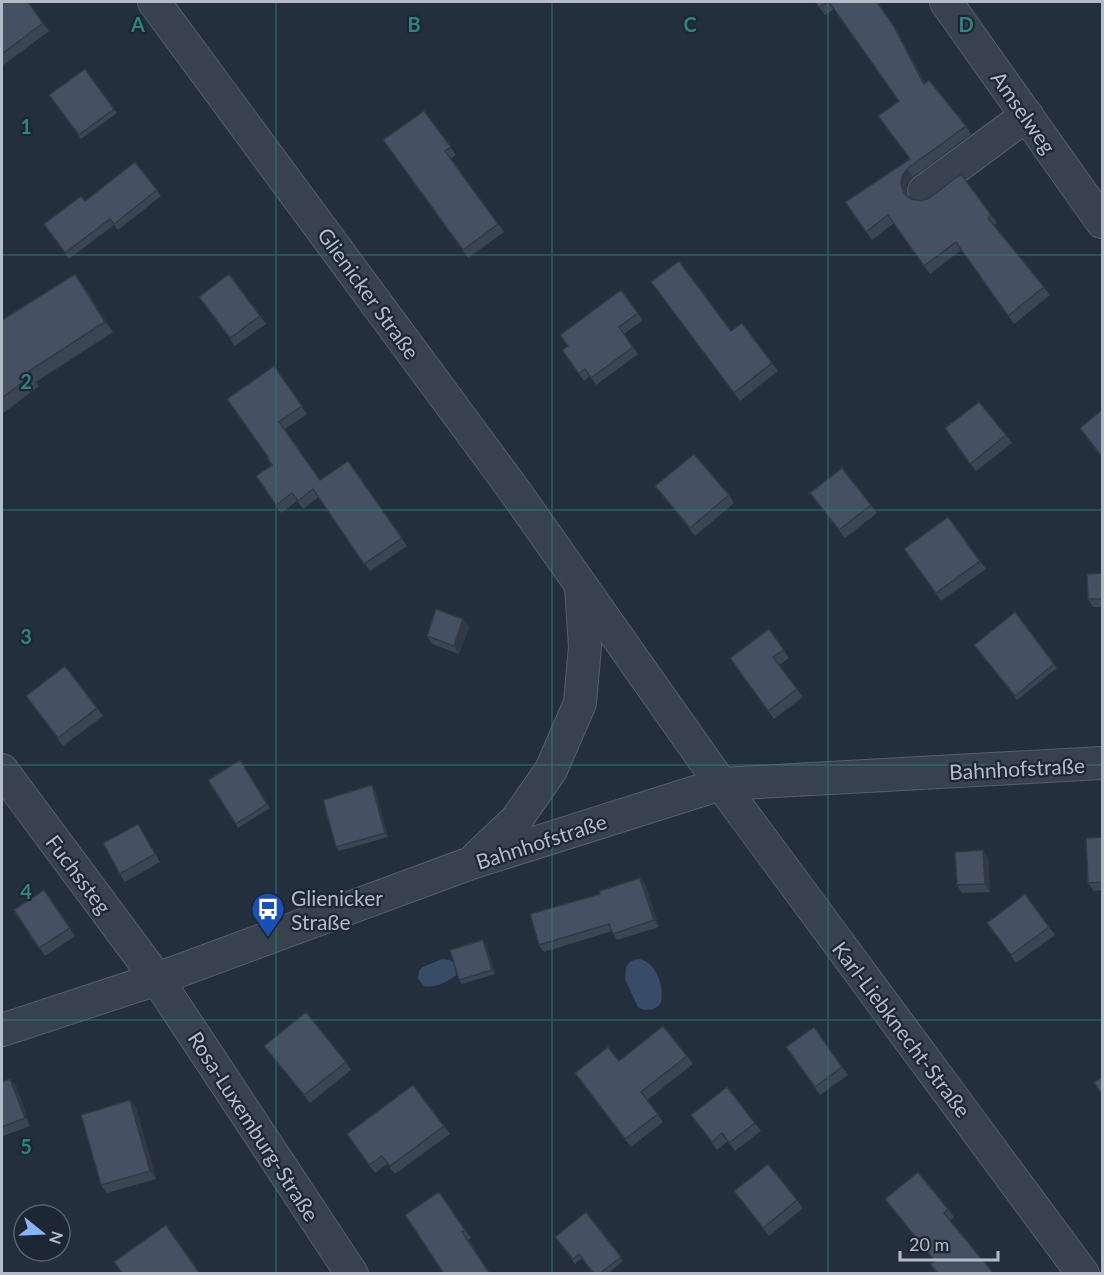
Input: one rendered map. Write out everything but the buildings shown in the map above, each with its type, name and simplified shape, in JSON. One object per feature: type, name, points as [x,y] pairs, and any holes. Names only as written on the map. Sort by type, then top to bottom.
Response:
[{"type":"street","name":"Glienicker Straße","points":[[154,2],[514,490],[721,784]]},
{"type":"street","name":"Amselweg","points":[[946,2],[1102,222]]},
{"type":"street","points":[[924,191],[1027,115]]},
{"type":"street","points":[[471,863],[517,819],[551,770],[580,703],[585,646],[581,586]]},
{"type":"street","name":"Bahnhofstraße","points":[[2,1030],[157,979],[471,863],[721,784],[1102,764]]},
{"type":"street","name":"Fuchssteg","points":[[2,770],[157,979]]},
{"type":"street","name":"Karl-Liebknecht-Straße","points":[[721,784],[1083,1274]]},
{"type":"street","name":"Rosa-Luxemburg-Straße","points":[[157,979],[352,1274]]},
{"type":"water","points":[[442,959],[450,960],[455,964],[456,975],[441,984],[424,986],[418,979],[419,971]]},
{"type":"water","points":[[638,959],[654,969],[660,982],[661,1002],[651,1010],[638,1007],[625,979],[626,967],[631,961]]},
{"type":"place","name":"Glienicker Straße","points":[[268,938]]}]
